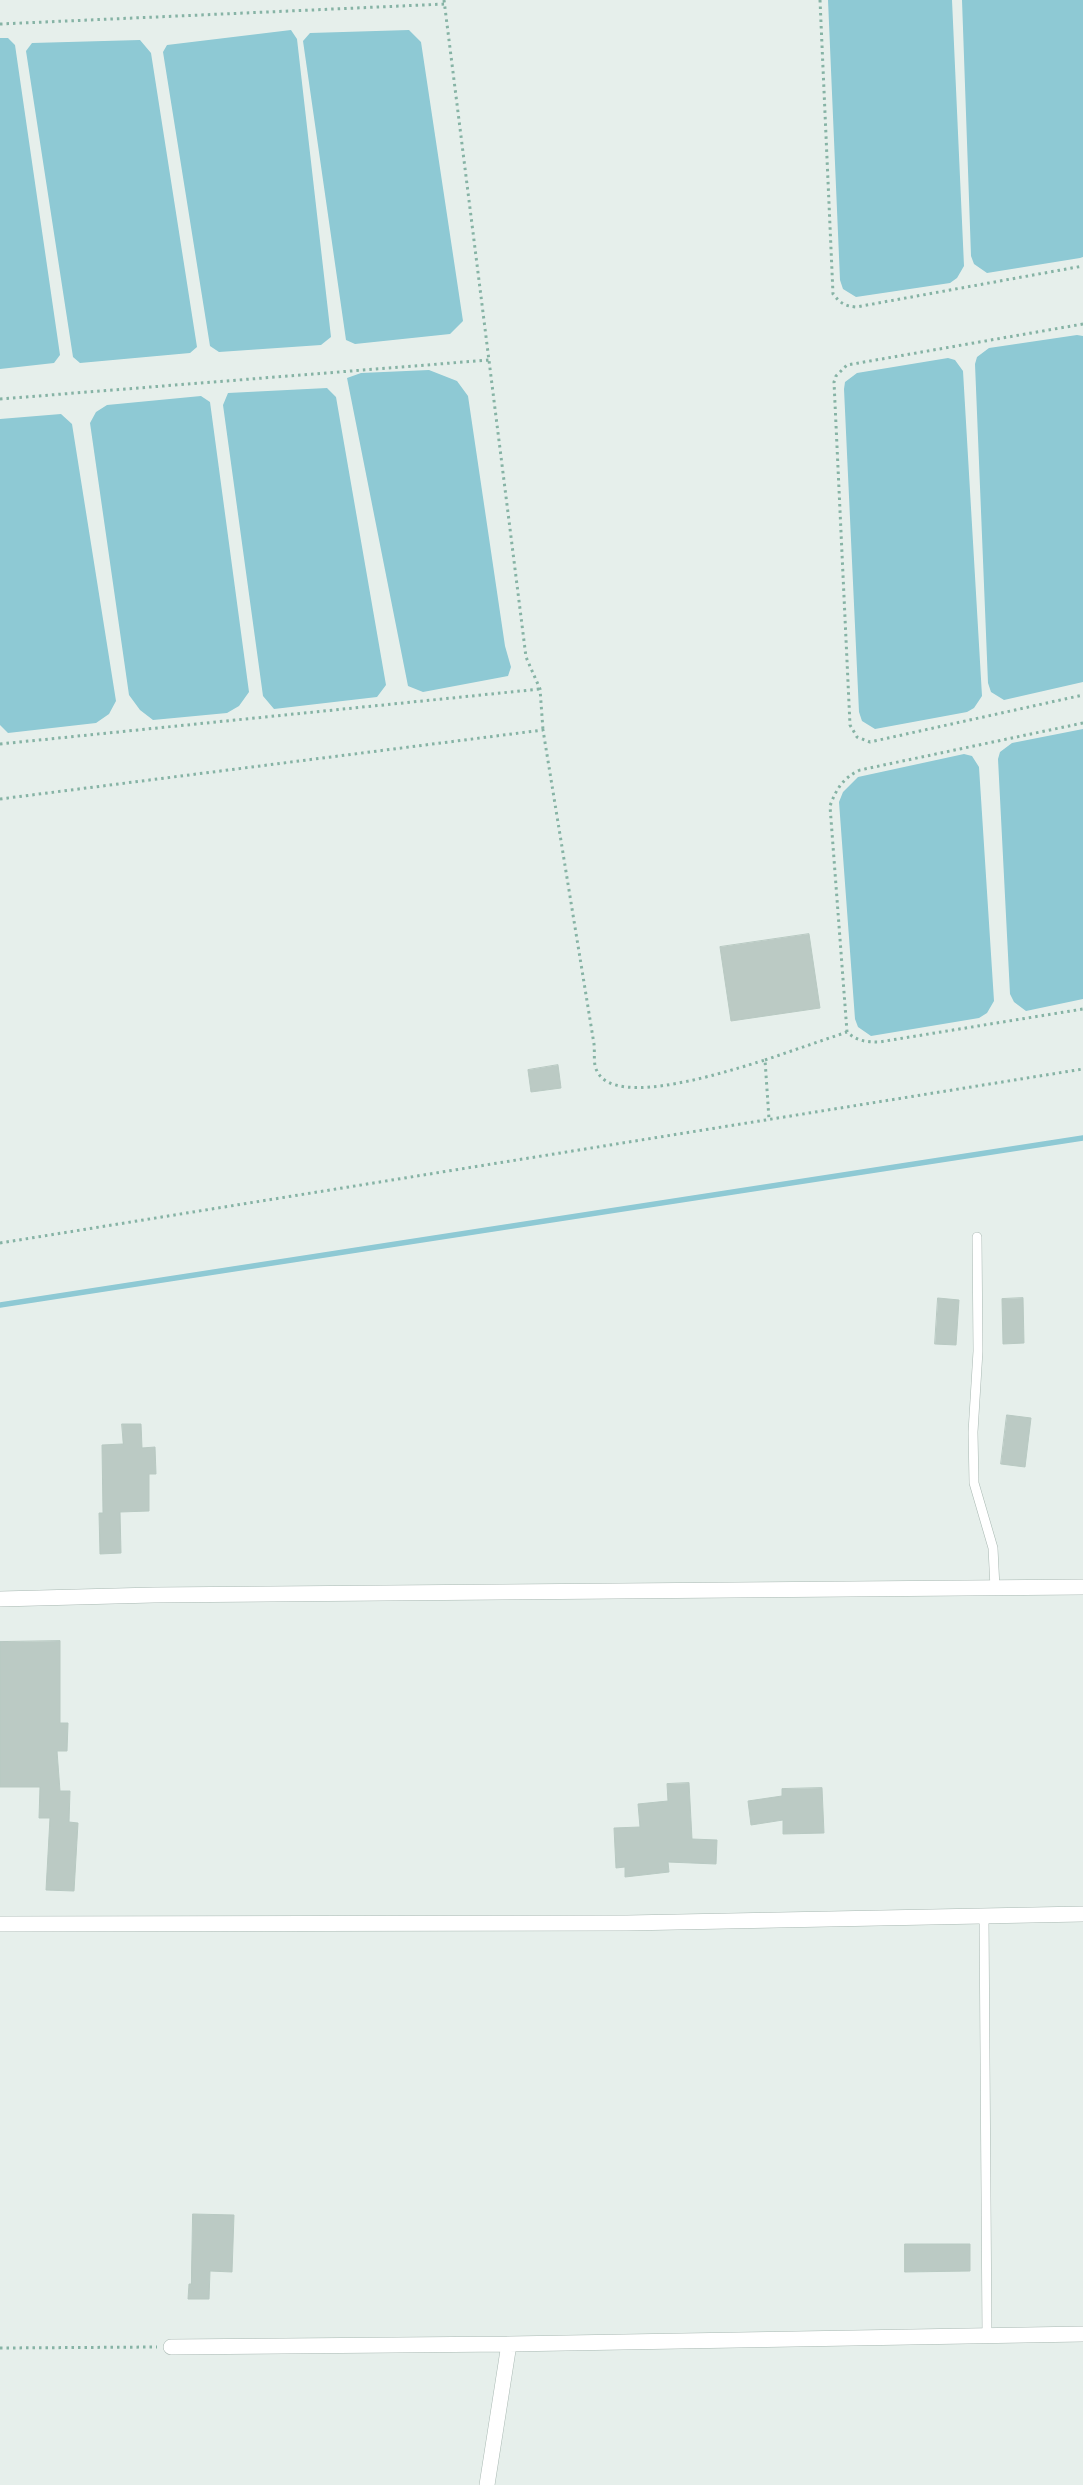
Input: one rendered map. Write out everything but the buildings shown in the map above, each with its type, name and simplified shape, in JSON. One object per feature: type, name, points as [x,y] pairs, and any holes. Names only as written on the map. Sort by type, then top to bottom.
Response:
[{"type":"street","points":[[0,1599],[164,1595],[1083,1587]]},
{"type":"street","points":[[0,1924],[627,1923],[1083,1914]]},
{"type":"street","points":[[171,2347],[509,2344],[1083,2334]]},
{"type":"street","points":[[487,2485],[509,2344]]},
{"type":"lane","points":[[977,1237],[978,1351],[973,1432],[974,1483],[993,1548],[995,1588]]},
{"type":"lane","points":[[984,1916],[987,2336]]},
{"type":"path","points":[[820,0],[833,294],[839,302],[846,306],[856,307],[1083,266]]},
{"type":"path","points":[[0,24],[444,2],[526,657],[540,689],[543,730],[592,1034],[596,1071],[608,1083],[632,1088],[686,1082],[765,1060],[847,1032]]},
{"type":"path","points":[[1083,324],[848,365],[836,376],[834,382],[850,725],[856,737],[870,742],[1083,695]]},
{"type":"path","points":[[0,399],[489,360]]},
{"type":"path","points":[[0,744],[540,689]]},
{"type":"path","points":[[1083,722],[860,770],[850,774],[840,785],[830,806],[847,1032],[854,1038],[864,1042],[879,1042],[1083,1009]]},
{"type":"path","points":[[0,799],[543,730]]},
{"type":"path","points":[[765,1060],[769,1119]]},
{"type":"path","points":[[0,1243],[1083,1069]]},
{"type":"path","points":[[0,2348],[171,2347]]},
{"type":"water","points":[[828,0],[952,0],[964,266],[957,278],[950,283],[856,297],[843,289],[840,280]]},
{"type":"water","points":[[962,0],[1083,0],[1083,257],[987,273],[974,264],[971,256]]},
{"type":"water","points":[[291,30],[297,39],[331,337],[321,345],[219,352],[210,346],[163,52],[167,45]]},
{"type":"water","points":[[409,30],[421,42],[463,321],[450,334],[355,344],[346,340],[303,41],[310,33]]},
{"type":"water","points":[[0,38],[8,38],[15,45],[60,355],[54,363],[0,369]]},
{"type":"water","points":[[140,40],[151,53],[197,347],[190,353],[80,363],[73,357],[26,51],[32,43]]},
{"type":"water","points":[[1077,335],[1083,336],[1083,682],[1004,700],[991,692],[988,683],[975,364],[977,357],[989,348]]},
{"type":"water","points":[[948,358],[955,360],[963,371],[982,696],[974,708],[967,712],[875,729],[862,721],[859,712],[845,382],[857,373]]},
{"type":"water","points":[[429,370],[457,381],[468,396],[505,646],[511,667],[508,676],[423,692],[408,686],[347,378],[361,373]]},
{"type":"water","points":[[327,388],[336,397],[386,685],[377,697],[274,709],[263,696],[223,405],[228,393]]},
{"type":"water","points":[[201,396],[210,402],[249,692],[239,706],[227,713],[153,720],[140,710],[129,695],[90,423],[96,412],[107,405]]},
{"type":"water","points":[[61,414],[72,424],[116,701],[109,714],[96,723],[8,733],[0,725],[0,419]]},
{"type":"water","points":[[1083,729],[1083,999],[1026,1011],[1014,1002],[1010,994],[998,759],[1000,752],[1012,743]]},
{"type":"water","points":[[964,754],[972,756],[979,767],[994,1001],[987,1013],[979,1018],[871,1036],[858,1027],[855,1019],[839,802],[843,792],[858,777]]},
{"type":"waterway","points":[[0,1305],[1083,1138]]}]
